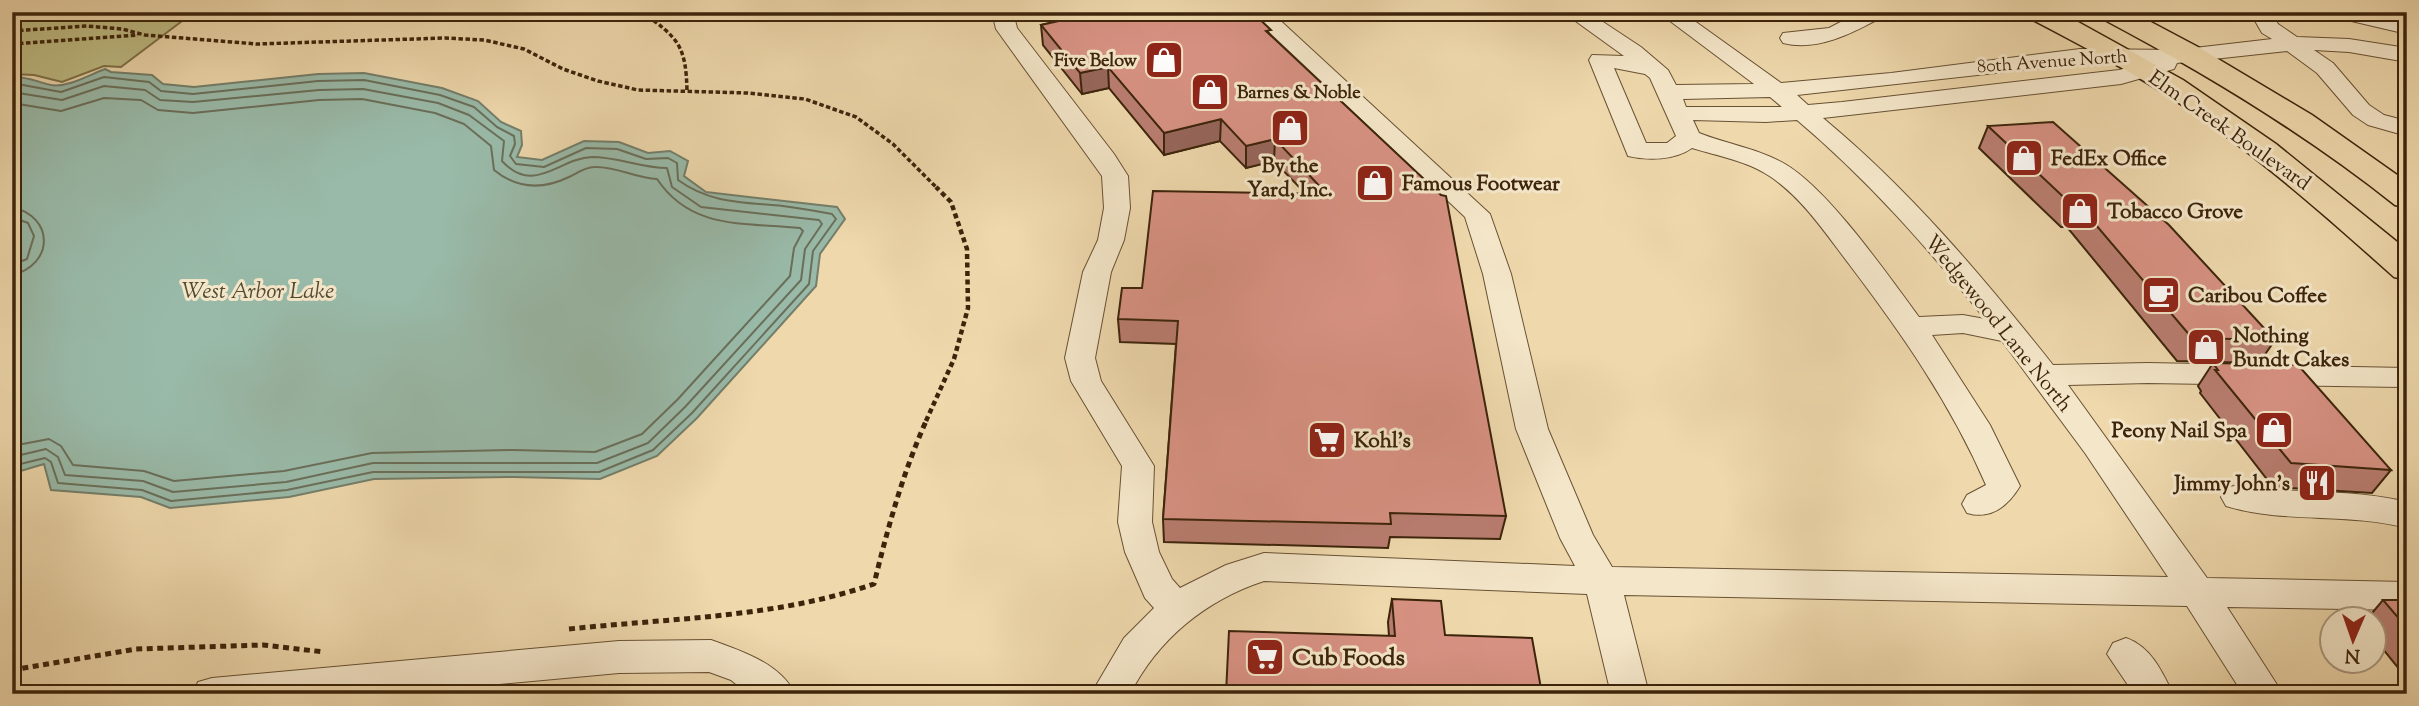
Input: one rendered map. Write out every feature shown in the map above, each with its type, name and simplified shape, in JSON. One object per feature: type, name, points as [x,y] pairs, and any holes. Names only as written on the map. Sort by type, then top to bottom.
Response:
[{"type":"main road","name":"Elm Creek Boulevard","points":[[2039,12],[2145,70],[2214,113],[2322,194],[2407,269]]},
{"type":"main road","name":"Elm Creek Boulevard","points":[[2111,12],[2278,108],[2407,198]]},
{"type":"street","points":[[1002,12],[1007,29],[1115,176],[1117,208],[1111,240],[1097,272],[1080,358],[1086,381],[1138,466],[1135,522],[1142,552],[1158,588],[1176,608]]},
{"type":"street","points":[[1258,12],[1477,214],[1484,228],[1500,285],[1532,429],[1577,538],[1602,581],[1630,694]]},
{"type":"street","points":[[1573,12],[1633,52],[1648,68]]},
{"type":"street","name":"Wedgewood Lane North","points":[[1668,12],[1804,113],[1907,210],[1978,290],[2045,375],[2198,593],[2264,694]]},
{"type":"street","points":[[1791,38],[1834,34],[1877,12]]},
{"type":"street","points":[[2260,12],[2264,23],[2325,68],[2361,110],[2376,120],[2407,130]]},
{"type":"street","points":[[2337,12],[2378,17],[2407,28]]},
{"type":"street","points":[[2377,49],[2378,17]]},
{"type":"street","points":[[2190,57],[2291,44],[2327,43],[2407,55]]},
{"type":"street","name":"80th Avenue North","points":[[1673,102],[1719,93],[1777,91],[2117,54],[2190,57]]},
{"type":"street","name":"80th Avenue North","points":[[1673,102],[1804,113],[2121,77],[2190,57]]},
{"type":"street","points":[[1689,138],[1673,150],[1637,151],[1600,60],[1631,63],[1660,75],[1689,138],[1726,153],[1759,160],[1782,173],[1839,233],[1933,354],[1986,443],[2003,486],[1996,497],[1979,504]]},
{"type":"street","points":[[1913,327],[1964,324],[2012,333]]},
{"type":"street","points":[[2045,375],[2148,373],[2402,377]]},
{"type":"street","points":[[2238,497],[2274,504],[2376,506],[2407,515]]},
{"type":"street","points":[[1110,694],[1122,668],[1176,608],[1229,577],[1264,567],[1602,581],[2407,596]]},
{"type":"street","points":[[2126,654],[2141,670],[2154,694]]},
{"type":"street","points":[[212,694],[619,657],[711,656],[744,669],[776,694]]},
{"type":"path","points":[[642,12],[675,33],[683,46],[687,91]]},
{"type":"path","points":[[12,31],[55,26],[87,26],[122,29],[145,35]]},
{"type":"path","points":[[12,44],[99,36],[145,35],[257,44],[445,38],[484,40],[524,49],[563,69],[598,81],[638,90],[748,93],[805,99],[856,117],[893,144],[951,202],[967,249],[968,308],[954,359],[911,454],[874,584],[839,599],[744,613],[558,631]]},
{"type":"path","points":[[12,670],[136,649],[263,645],[327,652]]},
{"type":"shaded area","points":[[12,12],[194,12],[121,67],[104,66],[62,82],[34,75],[12,74]]},
{"type":"water","name":"West Arbor Lake","points":[[105,69],[111,72],[152,75],[163,84],[194,87],[318,74],[364,73],[442,88],[478,101],[501,122],[521,131],[522,145],[517,157],[542,160],[584,141],[619,142],[648,153],[670,151],[688,161],[684,176],[706,192],[837,207],[845,219],[820,254],[816,286],[697,418],[657,456],[600,479],[374,479],[289,497],[170,508],[141,497],[51,490],[44,464],[17,472],[12,484],[12,261],[19,236],[12,232],[12,77],[57,85],[71,83]]},
{"type":"building","name":"Kohl's","points":[[1062,12],[1252,12],[1271,30],[1266,31],[1441,195],[1446,196],[1506,516],[1390,513],[1391,524],[1163,519],[1178,321],[1118,319],[1122,288],[1142,288],[1153,191],[1327,194],[1275,139],[1246,146],[1221,119],[1164,133],[1108,67],[1080,73],[1041,25],[1068,19]]},
{"type":"building","points":[[2053,122],[2169,225],[2275,340],[2192,338],[2079,205],[2072,205],[1988,126]]},
{"type":"building","points":[[2213,363],[2298,365],[2391,470],[2291,463],[2215,370],[2218,370]]},
{"type":"building","name":"Cub Foods","points":[[1392,599],[1441,601],[1445,635],[1532,638],[1542,694],[1226,694],[1229,631],[1395,636]]},
{"type":"building","points":[[2383,600],[2407,600],[2407,628],[2388,604]]},
{"type":"place","name":"Five Below","points":[[1164,60]]},
{"type":"place","name":"Barnes & Noble","points":[[1210,92]]},
{"type":"place","name":"By the Yard, Inc.","points":[[1290,128]]},
{"type":"place","name":"FedEx Office","points":[[2024,158]]},
{"type":"place","name":"Famous Footwear","points":[[1375,183]]},
{"type":"place","name":"Tobacco Grove","points":[[2080,211]]},
{"type":"place","name":"Caribou Coffee","points":[[2161,295]]},
{"type":"place","name":"Nothing Bundt Cakes","points":[[2206,347]]},
{"type":"place","name":"Peony Nail Spa","points":[[2274,430]]},
{"type":"place","name":"Kohl's","points":[[1327,440]]},
{"type":"place","name":"Jimmy John's","points":[[2317,483]]},
{"type":"place","name":"Cub Foods","points":[[1265,657]]}]
